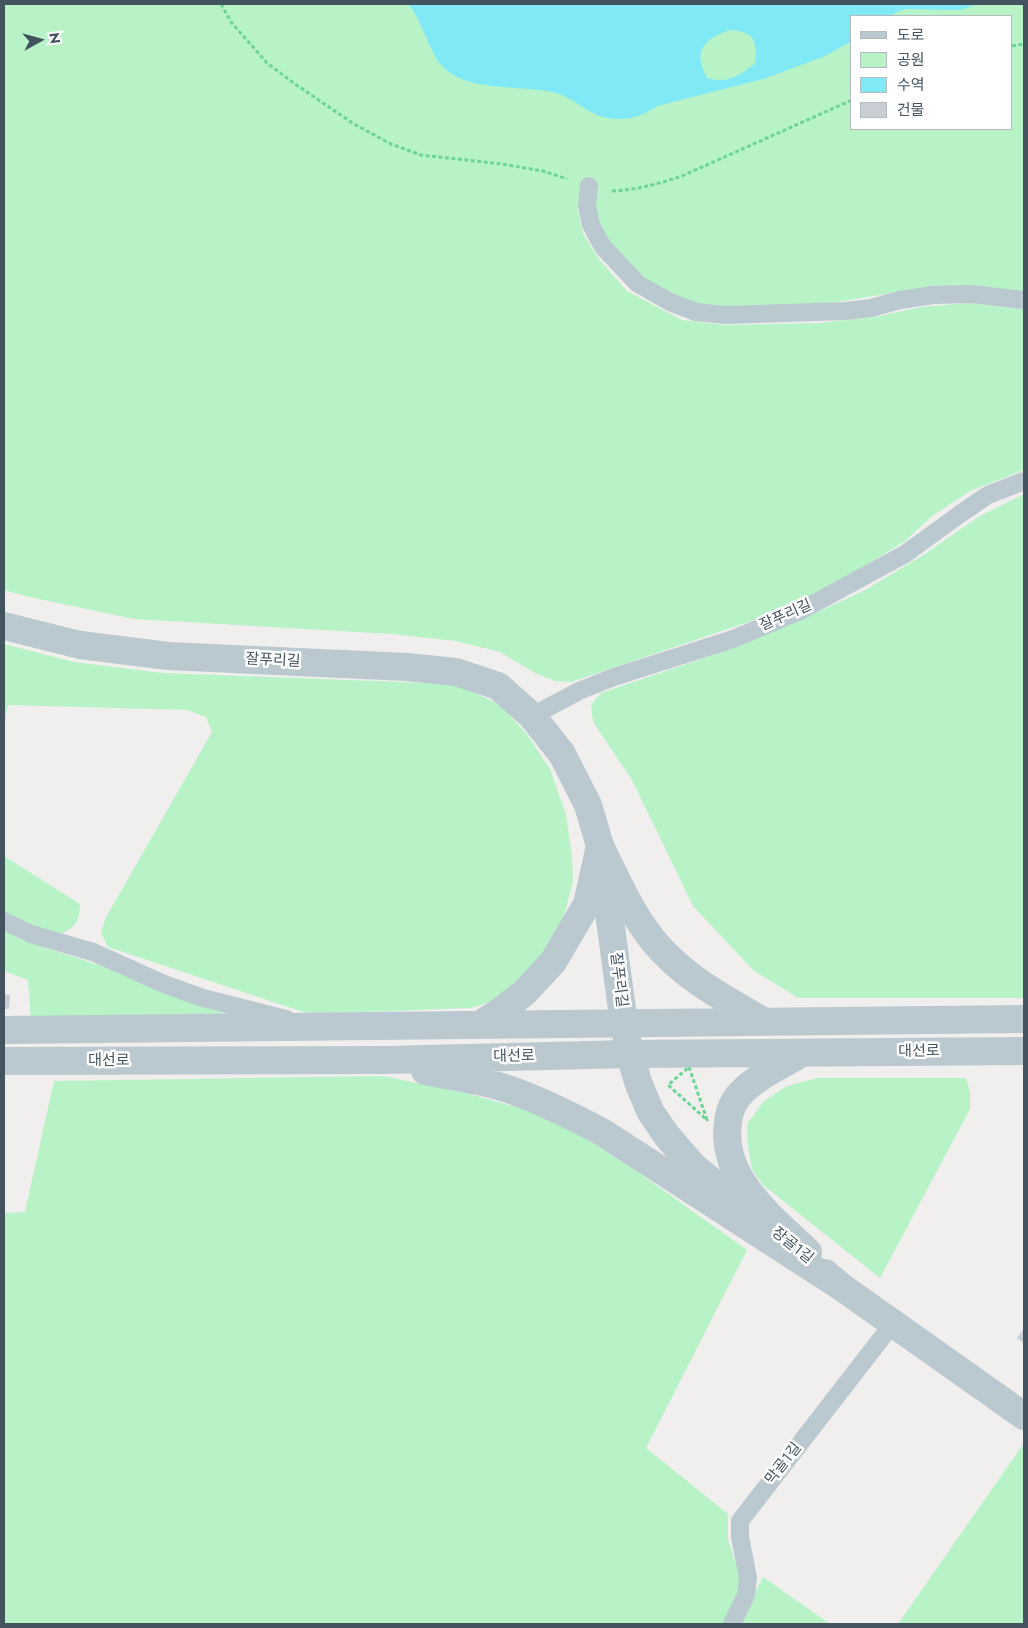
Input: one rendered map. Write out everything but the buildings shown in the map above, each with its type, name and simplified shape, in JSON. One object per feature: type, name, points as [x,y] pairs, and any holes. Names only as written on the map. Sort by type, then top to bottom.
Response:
[{"type":"street","name":"잘푸리길","points":[[4,626],[80,645],[168,656],[406,667],[456,672],[498,686],[532,716],[562,754],[588,805],[600,846],[624,1024]]},
{"type":"street","points":[[600,846],[626,899],[652,940],[676,965],[708,990],[766,1022]]},
{"type":"street","points":[[480,1025],[524,993],[553,962],[587,904],[600,846]]},
{"type":"street","points":[[4,1030],[1024,1020]]},
{"type":"street","name":"장골1길","points":[[624,1024],[638,1082],[650,1110],[667,1136],[689,1161],[843,1288],[894,1322],[1024,1416]]},
{"type":"street","name":"대선로","points":[[4,1062],[385,1060],[630,1054],[1024,1051]]},
{"type":"street","points":[[800,1054],[764,1074],[741,1093],[729,1111],[726,1132],[729,1150],[738,1176],[754,1198],[843,1288]]},
{"type":"street","points":[[385,1060],[508,1089],[567,1114],[602,1132],[843,1288]]},
{"type":"lane","points":[[589,186],[587,206],[591,225],[603,247],[638,284],[670,302],[696,312],[726,315],[846,311],[871,308],[900,300],[933,295],[971,294],[1024,300]]},
{"type":"lane","name":"잘푸리길","points":[[532,716],[579,691],[733,639],[800,611],[905,554],[988,495],[1024,481]]},
{"type":"lane","points":[[4,920],[31,934],[93,952],[164,984],[203,998],[317,1026]]},
{"type":"lane","name":"막골1길","points":[[732,1624],[746,1595],[748,1578],[740,1537],[740,1521],[894,1322]]},
{"type":"path","points":[[221,4],[231,22],[267,63],[294,84],[354,124],[391,144],[421,155],[502,164],[543,171],[606,192],[629,191],[654,186],[682,176],[850,101]]},
{"type":"path","points":[[689,1067],[698,1094],[707,1120],[668,1085],[689,1067]]},
{"type":"green space","points":[[4,4],[1024,4],[1024,292],[923,288],[831,303],[707,307],[679,298],[645,280],[626,263],[604,234],[580,193],[578,211],[583,233],[598,258],[627,291],[682,320],[725,325],[818,323],[875,317],[921,307],[969,303],[1024,309],[1024,470],[970,491],[931,517],[905,541],[839,582],[775,613],[571,682],[555,681],[535,673],[500,652],[456,641],[391,634],[134,619],[4,590]]},
{"type":"green space","points":[[1024,494],[1024,998],[798,998],[753,970],[693,906],[632,780],[593,722],[591,705],[601,693],[693,662],[792,624],[865,590],[925,554],[978,517]]},
{"type":"green space","points":[[4,644],[74,662],[163,673],[457,684],[500,705],[526,733],[550,769],[566,815],[572,856],[573,881],[562,923],[549,954],[496,1000],[471,1008],[309,1014],[108,947],[101,933],[105,919],[212,732],[206,717],[187,710],[8,705],[4,727]]},
{"type":"green space","points":[[4,856],[80,904],[78,919],[74,926],[61,934],[17,922],[4,912]]},
{"type":"green space","points":[[4,930],[22,940],[108,968],[233,1017],[31,1019],[28,980],[4,971]]},
{"type":"green space","points":[[383,1076],[465,1093],[527,1110],[580,1134],[635,1170],[747,1250],[646,1448],[728,1514],[728,1540],[741,1578],[738,1594],[724,1624],[4,1624],[4,1213],[25,1212],[54,1081]]},
{"type":"green space","points":[[817,1078],[966,1078],[970,1092],[970,1109],[880,1278],[763,1185],[752,1170],[747,1124],[764,1101],[787,1086]]},
{"type":"green space","points":[[1022,1446],[1024,1447],[1024,1624],[898,1624]]},
{"type":"green space","points":[[763,1577],[830,1624],[738,1624]]},
{"type":"water","points":[[408,4],[978,4],[960,10],[905,9],[890,15],[850,15],[850,42],[823,57],[763,79],[657,106],[645,113],[621,119],[600,116],[566,97],[552,92],[480,84],[453,75],[443,67],[433,53],[418,20]],"holes":[[[729,30],[744,32],[752,38],[756,48],[755,63],[733,78],[721,80],[707,78],[701,60],[701,53],[706,43]]]}]
